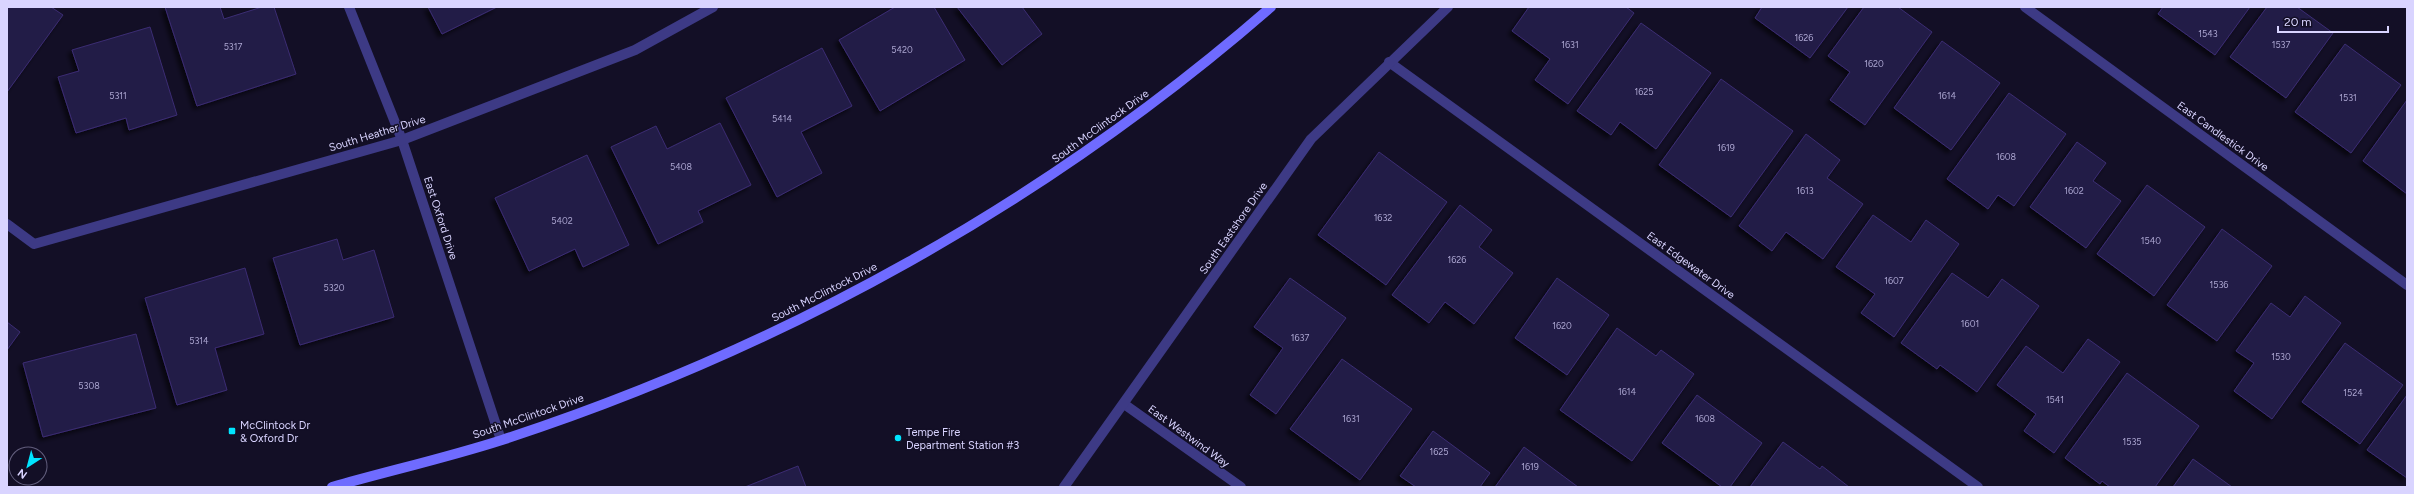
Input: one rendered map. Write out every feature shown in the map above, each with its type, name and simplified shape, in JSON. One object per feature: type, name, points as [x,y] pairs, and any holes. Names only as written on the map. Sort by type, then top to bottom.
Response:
[{"type":"main road","name":"South McClintock Drive","points":[[332,487],[500,440],[623,396],[717,358],[798,321],[882,277],[1036,185],[1106,138],[1188,75],[1270,7]]},
{"type":"street","name":"East Oxford Drive","points":[[348,7],[402,140],[500,440]]},
{"type":"street","name":"South Heather Drive","points":[[7,224],[34,244],[402,140],[635,50],[713,7]]},
{"type":"street","name":"South Eastshore Drive","points":[[1064,487],[1311,139],[1389,62],[1448,7]]},
{"type":"street","name":"East Candlestick Drive","points":[[2025,7],[2407,284]]},
{"type":"street","name":"East Edgewater Drive","points":[[1389,62],[1978,487]]},
{"type":"street","name":"East Westwind Way","points":[[1124,404],[1240,487]]},
{"type":"building","points":[[7,7],[51,7],[63,15],[7,92]]},
{"type":"building","points":[[165,7],[220,7],[224,19],[262,7],[274,7],[296,74],[197,106]]},
{"type":"building","points":[[428,7],[497,7],[442,34]]},
{"type":"building","points":[[895,7],[934,7],[965,60],[880,111],[839,40]]},
{"type":"building","points":[[957,7],[1022,7],[1042,34],[1002,65]]},
{"type":"building","points":[[1529,7],[1626,7],[1634,13],[1568,104],[1535,80],[1550,59],[1512,31]]},
{"type":"building","points":[[1762,7],[1848,7],[1810,58],[1755,18]]},
{"type":"building","points":[[1864,7],[1898,7],[1932,32],[1865,125],[1830,100],[1850,72],[1828,56]]},
{"type":"building","points":[[2163,7],[2250,7],[2215,55],[2158,14]]},
{"type":"building","points":[[2267,7],[2297,7],[2333,33],[2286,98],[2230,57]]},
{"type":"building","points":[[1641,23],[1711,73],[1656,149],[1620,122],[1611,135],[1577,111]]},
{"type":"building","points":[[150,27],[177,115],[129,130],[126,118],[76,133],[58,77],[79,71],[72,50]]},
{"type":"building","points":[[1942,41],[2000,83],[1951,150],[1894,108]]},
{"type":"building","points":[[2345,44],[2401,85],[2351,153],[2295,112]]},
{"type":"building","points":[[822,48],[852,106],[801,132],[822,173],[777,197],[726,98]]},
{"type":"building","points":[[1721,79],[1793,131],[1731,217],[1659,165]]},
{"type":"building","points":[[2009,93],[2066,134],[2014,206],[1998,195],[1988,209],[1947,179]]},
{"type":"building","points":[[2407,100],[2407,194],[2363,161]]},
{"type":"building","points":[[720,123],[751,185],[698,211],[703,222],[658,244],[611,147],[656,126],[667,149]]},
{"type":"building","points":[[1806,134],[1840,160],[1827,178],[1863,204],[1823,259],[1786,232],[1772,251],[1739,226]]},
{"type":"building","points":[[2077,142],[2106,163],[2093,181],[2121,201],[2086,248],[2030,207]]},
{"type":"building","points":[[1379,152],[1447,202],[1386,285],[1318,235]]},
{"type":"building","points":[[587,155],[629,245],[583,267],[575,249],[529,271],[495,198]]},
{"type":"building","points":[[2147,185],[2205,227],[2154,296],[2097,254]]},
{"type":"building","points":[[1460,205],[1492,230],[1479,247],[1513,273],[1474,324],[1445,302],[1429,323],[1392,295]]},
{"type":"building","points":[[1873,215],[1911,242],[1926,220],[1959,244],[1894,337],[1861,313],[1875,294],[1836,267]]},
{"type":"building","points":[[2222,229],[2272,266],[2217,341],[2167,305]]},
{"type":"building","points":[[337,239],[343,260],[374,250],[394,317],[300,345],[273,258]]},
{"type":"building","points":[[245,268],[264,334],[215,348],[227,390],[177,405],[145,298]]},
{"type":"building","points":[[1952,273],[1988,298],[2002,279],[2039,306],[1977,392],[1940,365],[1937,369],[1901,343]]},
{"type":"building","points":[[1290,278],[1346,318],[1276,414],[1250,395],[1283,348],[1254,327]]},
{"type":"building","points":[[1557,278],[1609,315],[1567,375],[1515,338]]},
{"type":"building","points":[[2305,296],[2341,323],[2272,419],[2234,391],[2254,363],[2236,351],[2271,303],[2290,317]]},
{"type":"building","points":[[7,322],[20,332],[7,350]]},
{"type":"building","points":[[1617,328],[1656,356],[1661,350],[1694,374],[1632,461],[1560,410]]},
{"type":"building","points":[[136,334],[156,408],[43,437],[23,363]]},
{"type":"building","points":[[2088,339],[2120,362],[2054,453],[2024,431],[2036,414],[1997,385],[2026,346],[2063,373]]},
{"type":"building","points":[[2345,343],[2403,385],[2360,444],[2302,402]]},
{"type":"building","points":[[1342,359],[1412,409],[1360,480],[1290,429]]},
{"type":"building","points":[[2127,373],[2199,426],[2155,487],[2110,487],[2102,481],[2100,484],[2065,458]]},
{"type":"building","points":[[1697,395],[1762,443],[1730,487],[1722,487],[1662,443]]},
{"type":"building","points":[[2407,395],[2407,478],[2367,450]]},
{"type":"building","points":[[1433,431],[1490,473],[1480,487],[1416,487],[1400,476]]},
{"type":"building","points":[[1783,442],[1820,469],[1822,466],[1849,487],[1750,487]]},
{"type":"building","points":[[1524,447],[1578,487],[1495,487]]},
{"type":"building","points":[[2193,459],[2232,487],[2173,487]]},
{"type":"building","points":[[798,466],[806,487],[745,487]]},
{"type":"place","name":"McClintock Dr & Oxford Dr","points":[[232,431]]},
{"type":"place","name":"Tempe Fire Department Station #3","points":[[898,438]]}]
